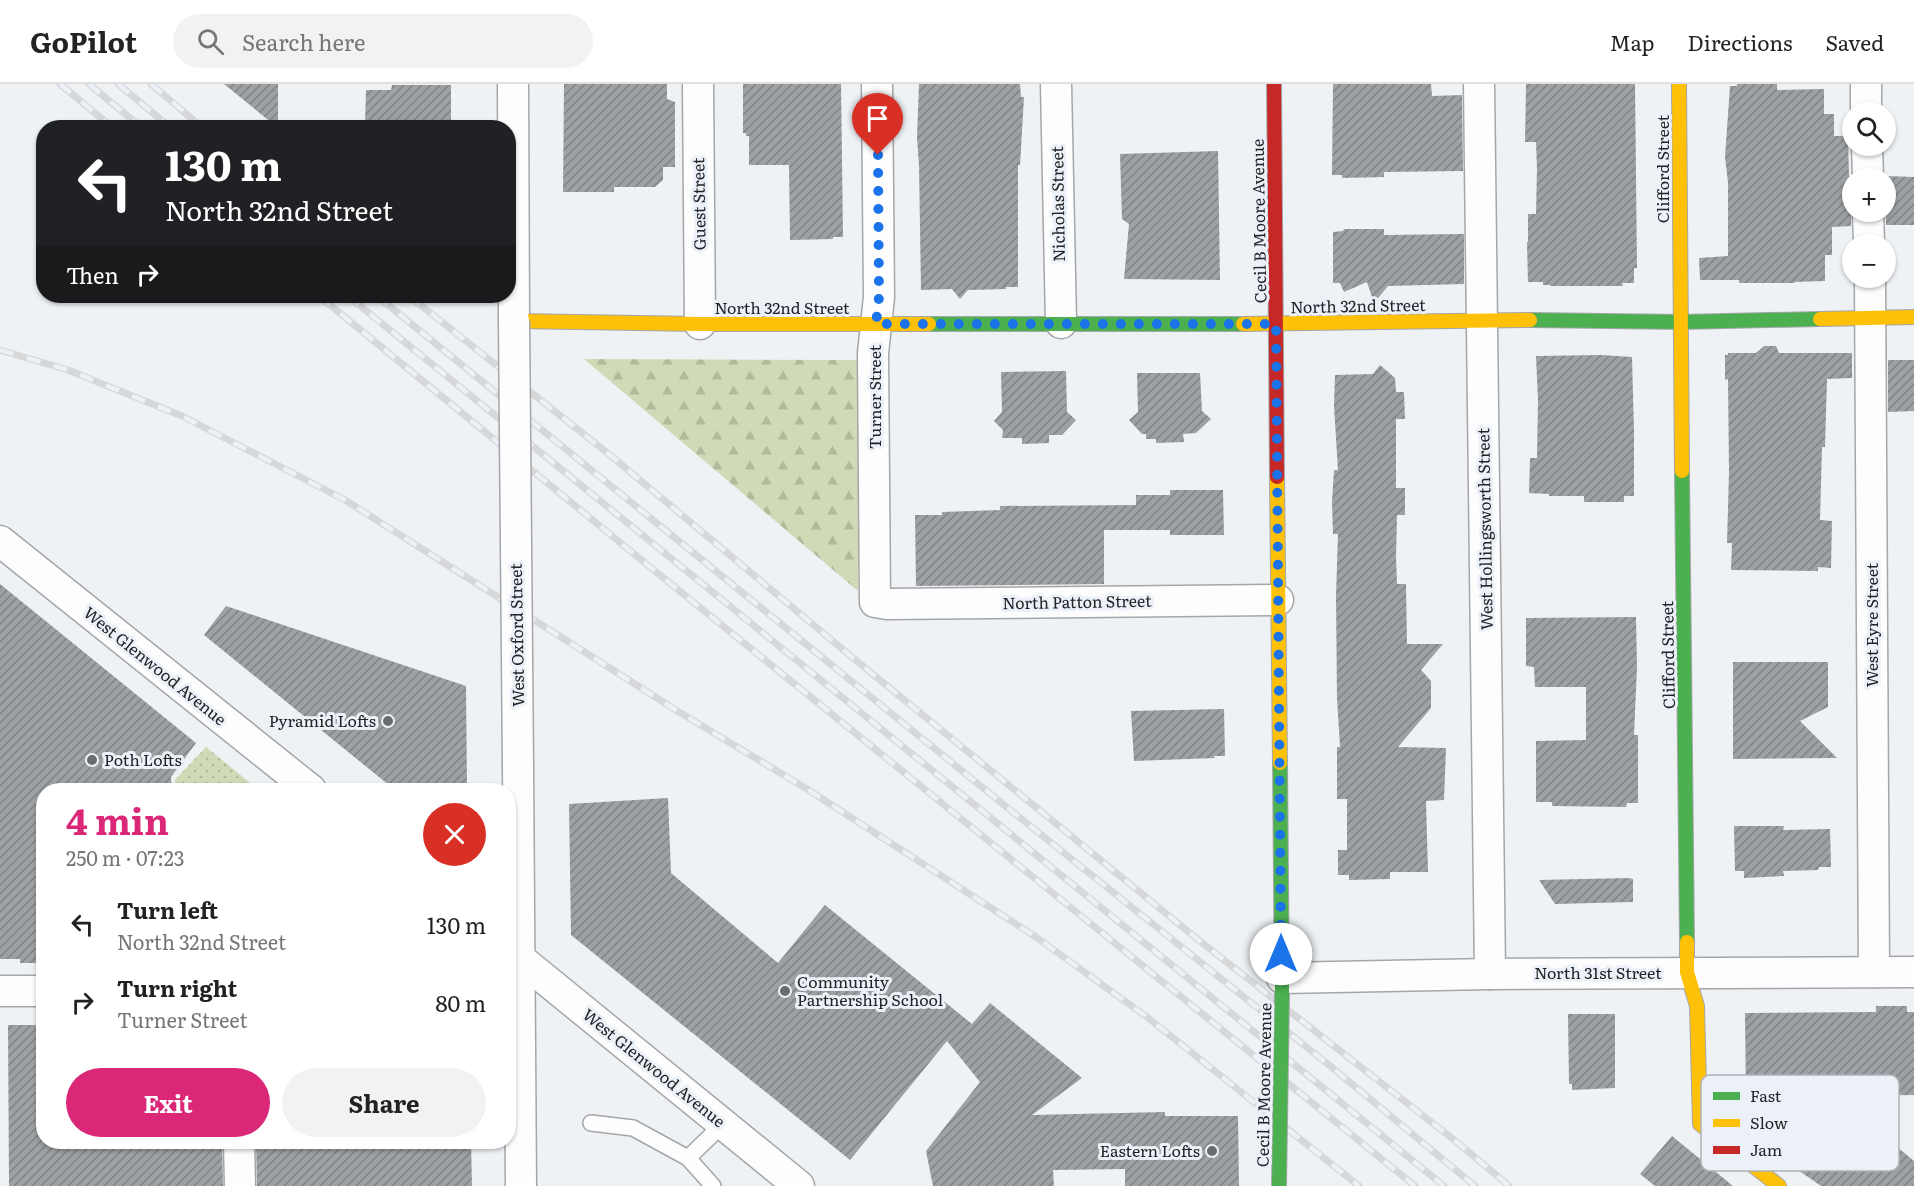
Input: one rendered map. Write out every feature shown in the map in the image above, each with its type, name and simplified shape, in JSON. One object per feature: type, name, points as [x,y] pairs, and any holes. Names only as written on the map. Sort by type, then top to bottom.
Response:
[{"type":"street","name":"West Oxford Street","points":[[513,84],[513,120]]},
{"type":"street","name":"Guest Street","points":[[698,84],[700,324]]},
{"type":"street","name":"Turner Street","points":[[875,602],[873,353],[879,297],[877,84]]},
{"type":"street","name":"Nicholas Street","points":[[1056,84],[1061,323]]},
{"type":"street","name":"Cecil B Moore Avenue","points":[[1274,84],[1282,987],[1279,1186]]},
{"type":"street","name":"West Hollingsworth Street","points":[[1479,84],[1490,974]]},
{"type":"street","name":"Clifford Street","points":[[1679,84],[1687,972],[1697,1006],[1701,1125]]},
{"type":"street","points":[[1866,84],[1866,102]]},
{"type":"street","name":"West Eyre Street","points":[[1870,288],[1874,972]]},
{"type":"street","name":"West Oxford Street","points":[[514,303],[518,767],[516,831]]},
{"type":"street","name":"North 32nd Street","points":[[514,321],[700,324],[1276,324],[1483,320],[1681,322],[1870,316],[1914,317]]},
{"type":"street","name":"West Glenwood Avenue","points":[[0,541],[302,783]]},
{"type":"street","name":"North Patton Street","points":[[875,602],[887,604],[1278,600]]},
{"type":"street","name":"West Glenwood Avenue","points":[[516,961],[799,1186]]},
{"type":"street","name":"North 31st Street","points":[[1282,987],[1490,974],[1914,972]]},
{"type":"street","points":[[0,991],[36,990]]},
{"type":"street","name":"West Oxford Street","points":[[516,1059],[521,1186]]},
{"type":"street","points":[[239,1149],[240,1186]]},
{"type":"street","name":"Clifford Street","points":[[1760,1171],[1779,1186]]},
{"type":"lane","points":[[591,1124],[633,1128],[688,1158],[713,1186]]},
{"type":"lane","points":[[688,1158],[723,1124]]},
{"type":"green space","points":[[584,359],[858,360],[858,591]]},
{"type":"green space","points":[[206,747],[250,783],[175,783],[175,780]]},
{"type":"building","points":[[224,84],[278,84],[278,120],[268,120]]},
{"type":"building","points":[[564,84],[667,84],[667,99],[675,102],[675,167],[663,167],[663,180],[655,187],[614,187],[614,192],[563,192]]},
{"type":"building","points":[[743,84],[841,84],[843,237],[790,240],[789,165],[749,165],[749,136],[743,133]]},
{"type":"building","points":[[919,84],[1020,84],[1021,97],[1024,97],[1020,165],[1018,165],[1018,287],[968,290],[960,299],[952,289],[921,290],[917,138]]},
{"type":"building","points":[[1333,84],[1431,84],[1432,96],[1462,95],[1463,171],[1384,172],[1384,177],[1342,178],[1342,175],[1332,175]]},
{"type":"building","points":[[1526,84],[1635,84],[1637,268],[1634,268],[1634,283],[1622,283],[1623,286],[1550,286],[1543,285],[1543,282],[1528,282],[1528,214],[1536,214],[1537,169],[1536,142],[1525,142]]},
{"type":"building","points":[[1737,84],[1777,84],[1777,90],[1824,89],[1824,114],[1834,114],[1834,136],[1842,136],[1842,156],[1848,156],[1849,168],[1842,168],[1842,222],[1851,222],[1851,226],[1832,227],[1832,255],[1825,255],[1825,281],[1739,283],[1739,280],[1700,280],[1699,258],[1728,256],[1728,182],[1725,157],[1730,86],[1737,86]]},
{"type":"building","points":[[392,85],[451,85],[451,120],[365,120],[366,90],[391,90]]},
{"type":"building","points":[[1218,151],[1220,280],[1124,279],[1129,224],[1122,219],[1120,154]]},
{"type":"building","points":[[1896,176],[1914,177],[1914,225],[1886,225],[1886,222],[1896,222]]},
{"type":"building","points":[[1344,229],[1384,229],[1384,235],[1464,234],[1464,284],[1388,286],[1374,303],[1367,282],[1344,292],[1340,283],[1333,283],[1333,232]]},
{"type":"building","points":[[1764,346],[1776,346],[1779,353],[1852,353],[1852,378],[1827,379],[1820,520],[1832,521],[1831,568],[1818,567],[1818,571],[1731,570],[1732,543],[1727,543],[1728,379],[1725,380],[1725,355],[1728,353],[1756,353]]},
{"type":"building","points":[[1536,356],[1632,357],[1634,496],[1624,496],[1624,502],[1584,502],[1584,496],[1549,496],[1549,494],[1529,493],[1530,458],[1537,458]]},
{"type":"building","points":[[1888,360],[1914,360],[1914,411],[1888,412]]},
{"type":"building","points":[[1380,365],[1395,378],[1396,392],[1404,392],[1405,419],[1396,419],[1396,488],[1405,488],[1405,515],[1397,515],[1396,557],[1397,584],[1406,584],[1407,644],[1443,644],[1421,670],[1431,681],[1431,708],[1398,747],[1446,748],[1444,800],[1426,801],[1428,872],[1390,872],[1390,879],[1349,880],[1349,875],[1338,875],[1338,850],[1347,850],[1347,799],[1337,799],[1337,747],[1340,747],[1336,596],[1338,534],[1333,534],[1332,502],[1334,470],[1338,470],[1334,406],[1335,375],[1373,374]]},
{"type":"building","points":[[1066,371],[1067,412],[1076,420],[1062,435],[1049,435],[1049,443],[1022,444],[1022,438],[1002,438],[1003,430],[994,421],[1002,412],[1001,372]]},
{"type":"building","points":[[1137,373],[1200,373],[1202,411],[1211,419],[1196,433],[1183,434],[1184,442],[1156,443],[1156,439],[1146,439],[1146,434],[1142,434],[1129,420],[1138,412]]},
{"type":"building","points":[[1170,490],[1223,490],[1224,535],[1170,535],[1170,530],[1104,530],[1104,584],[916,586],[915,515],[1000,510],[1000,506],[1136,505],[1136,495],[1170,495]]},
{"type":"building","name":"Poth Lofts","points":[[0,584],[196,743],[171,777],[171,783],[36,783],[36,963],[20,963],[20,959],[0,959]]},
{"type":"building","name":"Pyramid Lofts","points":[[226,606],[466,686],[467,783],[386,783],[204,635]]},
{"type":"building","points":[[1636,617],[1637,667],[1634,735],[1638,735],[1638,803],[1627,803],[1626,807],[1552,806],[1552,802],[1536,802],[1536,741],[1586,740],[1586,687],[1535,687],[1534,667],[1526,666],[1526,618]]},
{"type":"building","points":[[1733,662],[1828,662],[1828,707],[1800,721],[1837,758],[1733,759]]},
{"type":"building","points":[[1224,709],[1225,756],[1134,761],[1131,711]]},
{"type":"building","name":"Community Partnership School","points":[[668,798],[671,873],[778,963],[825,905],[972,1024],[990,1003],[1082,1078],[1032,1115],[1165,1112],[1165,1116],[1238,1116],[1239,1186],[1125,1186],[1125,1169],[1053,1170],[1054,1186],[933,1186],[926,1151],[980,1082],[947,1041],[850,1160],[571,935],[569,804]]},
{"type":"building","points":[[1734,826],[1784,826],[1783,830],[1830,829],[1831,867],[1819,867],[1818,870],[1783,871],[1784,876],[1744,878],[1744,871],[1735,871]]},
{"type":"building","points":[[1633,879],[1633,902],[1555,904],[1539,880]]},
{"type":"building","points":[[1876,1006],[1907,1006],[1907,1012],[1914,1012],[1914,1095],[1899,1095],[1899,1075],[1746,1075],[1745,1013],[1876,1012]]},
{"type":"building","points":[[1568,1014],[1615,1014],[1615,1088],[1572,1090],[1572,1084],[1569,1084]]},
{"type":"building","points":[[8,1025],[36,1025],[36,1149],[222,1149],[223,1186],[9,1186]]},
{"type":"building","points":[[1672,1136],[1701,1160],[1701,1171],[1715,1171],[1733,1186],[1655,1186],[1640,1174]]},
{"type":"building","points":[[1899,1148],[1914,1161],[1914,1186],[1821,1186],[1799,1171],[1899,1171]]},
{"type":"building","points":[[256,1149],[471,1149],[472,1186],[257,1186]]},
{"type":"railway","points":[[60,84],[103,120]]},
{"type":"railway","points":[[89,84],[132,120]]},
{"type":"railway","points":[[118,84],[161,120]]},
{"type":"railway","points":[[151,84],[194,120]]},
{"type":"railway","points":[[328,303],[1415,1186]]},
{"type":"railway","points":[[357,303],[1444,1186]]},
{"type":"railway","points":[[386,303],[1009,809],[1329,1065],[1475,1186]]},
{"type":"railway","points":[[418,303],[610,455],[853,658],[1201,942],[1458,1143],[1509,1186]]},
{"type":"railway","points":[[0,350],[68,370],[182,416],[345,500],[679,712],[807,789],[1036,937],[1147,1017],[1359,1186]]},
{"type":"traffic: fast","points":[[1530,320],[1681,322],[1820,319]]},
{"type":"traffic: fast","points":[[929,324],[1243,324]]},
{"type":"traffic: fast","points":[[1682,471],[1687,942]]},
{"type":"traffic: fast","points":[[1280,763],[1282,995]]},
{"type":"traffic: fast","points":[[1279,1186],[1282,995]]},
{"type":"traffic: slow","points":[[1679,84],[1682,471]]},
{"type":"traffic: slow","points":[[1820,319],[1914,317]]},
{"type":"traffic: slow","points":[[1243,324],[1530,320]]},
{"type":"traffic: slow","points":[[514,321],[929,324]]},
{"type":"traffic: slow","points":[[1277,477],[1280,763]]},
{"type":"traffic: slow","points":[[1687,942],[1687,972],[1697,1006],[1701,1125]]},
{"type":"traffic: slow","points":[[1760,1171],[1779,1186]]},
{"type":"traffic: jam","points":[[1274,84],[1277,477]]},
{"type":"place","name":"Pyramid Lofts","points":[[388,721]]},
{"type":"place","name":"Poth Lofts","points":[[92,760]]},
{"type":"place","name":"Community Partnership School","points":[[785,991]]},
{"type":"place","name":"Eastern Lofts","points":[[1212,1151]]},
{"type":"route","points":[[878,155],[879,297],[876,324],[1276,324],[1281,954]]}]
